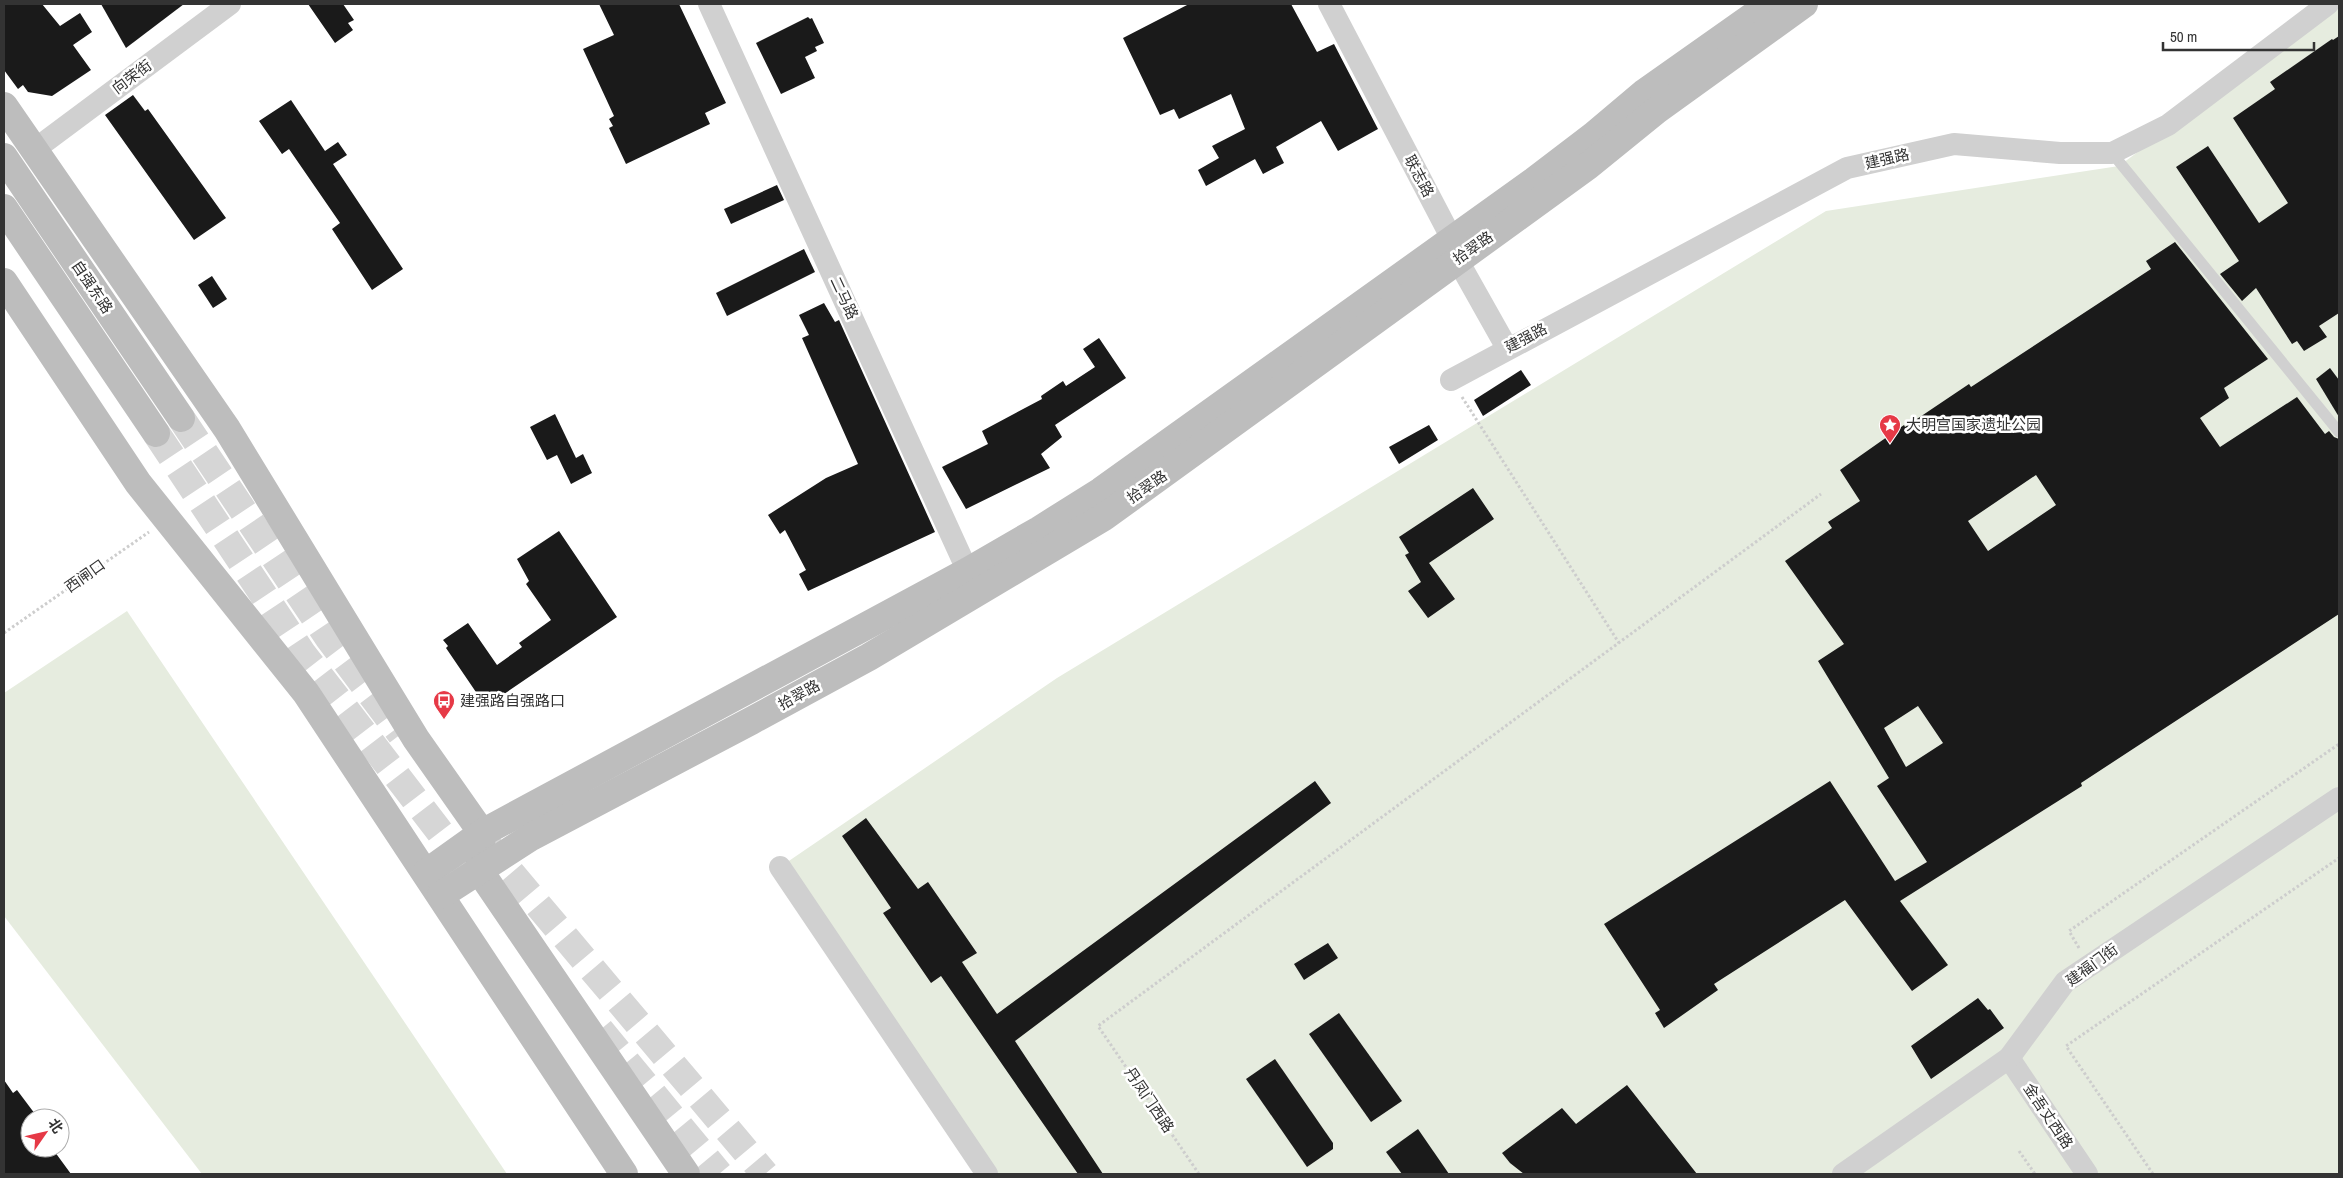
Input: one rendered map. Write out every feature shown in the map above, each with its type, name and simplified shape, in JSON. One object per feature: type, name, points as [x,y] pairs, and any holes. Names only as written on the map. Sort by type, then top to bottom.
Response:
[{"type":"main road","name":"拾翠路","points":[[1455,249],[1548,170],[1644,93],[1770,4]]},
{"type":"main road","name":"拾翠路","points":[[434,884],[479,870],[531,836],[751,721],[973,582],[1101,491],[1455,249],[1580,171],[1657,110],[1804,4]]},
{"type":"main road","points":[[4,106],[227,428],[416,739],[482,833],[479,870],[686,1174]]},
{"type":"main road","name":"自强东路","points":[[4,157],[181,418]]},
{"type":"main road","name":"自强东路","points":[[4,208],[156,433]]},
{"type":"main road","points":[[4,282],[138,483],[306,693],[624,1174]]},
{"type":"main road","name":"拾翠路","points":[[434,884],[482,833],[973,582]]},
{"type":"street","name":"向荣街","points":[[34,150],[230,4]]},
{"type":"street","name":"二马路","points":[[709,4],[973,582]]},
{"type":"street","name":"联志路","points":[[1329,4],[1507,348]]},
{"type":"street","name":"建强路","points":[[1451,380],[1507,348],[1847,168],[1954,144],[2060,153],[2112,153],[2168,125],[2328,4]]},
{"type":"street","name":"建福门街","points":[[1843,1174],[2009,1058],[2065,982],[2339,798]]},
{"type":"street","points":[[780,867],[987,1174]]},
{"type":"street","name":"金吾丈西路","points":[[2009,1058],[2087,1174]]},
{"type":"lane","points":[[2112,153],[2339,432]]},
{"type":"path","points":[[1451,380],[1619,643],[1821,494]]},
{"type":"path","name":"西闸口","points":[[4,632],[167,520]]},
{"type":"path","name":"丹凤门西路","points":[[1199,1174],[1098,1026],[1619,643]]},
{"type":"path","points":[[2090,965],[2068,931],[2339,744]]},
{"type":"path","points":[[2153,1174],[2066,1046],[2339,858]]},
{"type":"path","points":[[2019,1150],[2035,1174]]},
{"type":"shaded area","name":"大明宫国家遗址公园","points":[[2335,4],[2339,4],[2339,1174],[986,1174],[780,867],[1057,678],[1826,211],[2119,166]]},
{"type":"shaded area","points":[[127,611],[507,1174],[202,1174],[4,916],[4,693]]},
{"type":"building","points":[[4,4],[42,4],[60,26],[80,13],[92,32],[73,45],[91,70],[52,96],[28,92],[23,85],[18,89],[4,70]]},
{"type":"building","points":[[101,4],[184,4],[126,48]]},
{"type":"building","points":[[308,4],[343,4],[354,20],[348,23],[353,30],[335,43]]},
{"type":"building","points":[[599,4],[679,4],[726,103],[705,113],[710,124],[626,164],[609,128],[613,126],[609,119],[614,116],[583,49],[614,35]]},
{"type":"building","points":[[1189,4],[1291,4],[1317,52],[1334,44],[1378,129],[1338,151],[1321,121],[1276,147],[1284,163],[1263,174],[1255,159],[1206,186],[1198,170],[1219,158],[1212,146],[1245,129],[1231,94],[1179,119],[1174,109],[1160,115],[1123,38]]},
{"type":"building","points":[[808,17],[812,18],[824,43],[815,47],[817,51],[805,57],[815,78],[781,94],[756,43]]},
{"type":"building","points":[[2339,36],[2339,313],[2319,326],[2327,337],[2304,351],[2297,341],[2292,344],[2256,288],[2242,301],[2220,274],[2239,261],[2176,167],[2208,146],[2259,223],[2288,203],[2233,118],[2275,89],[2270,82]]},
{"type":"building","points":[[133,95],[145,111],[148,109],[226,218],[194,240],[105,115]]},
{"type":"building","points":[[291,100],[325,151],[338,142],[347,155],[333,164],[403,269],[372,290],[332,229],[340,223],[289,149],[282,154],[259,121]]},
{"type":"building","points":[[777,185],[784,200],[731,224],[724,209]]},
{"type":"building","points":[[2175,242],[2268,359],[2224,388],[2229,398],[2200,418],[2220,447],[2297,397],[2325,434],[2329,431],[2334,437],[2339,439],[2339,614],[2081,783],[2082,786],[1900,901],[1948,965],[1912,991],[1845,900],[1714,984],[1718,990],[1664,1028],[1655,1013],[1660,1010],[1604,924],[1830,781],[1895,881],[1927,862],[1877,786],[1889,778],[1818,661],[1844,644],[1785,561],[1832,528],[1828,522],[1860,501],[1840,470],[1904,425],[1905,427],[1969,384],[1971,387],[2151,269],[2146,261]],"holes":[[[2036,475],[2056,505],[1988,551],[1968,521]],[[1918,706],[1943,743],[1906,767],[1884,728]]]},
{"type":"building","points":[[804,249],[815,272],[727,316],[716,293]]},
{"type":"building","points":[[212,276],[227,299],[213,308],[198,285]]},
{"type":"building","points":[[824,303],[835,322],[839,320],[935,532],[808,591],[799,574],[806,570],[785,530],[780,534],[768,515],[826,478],[858,464],[802,338],[809,335],[799,315]]},
{"type":"building","points":[[1099,338],[1126,378],[1055,425],[1062,437],[1041,454],[1050,468],[966,509],[942,467],[988,444],[982,431],[1042,399],[1041,396],[1063,381],[1066,386],[1095,367],[1083,349]]},
{"type":"building","points":[[2330,368],[2339,380],[2339,417],[2316,379]]},
{"type":"building","points":[[1521,370],[1531,385],[1483,416],[1474,400]]},
{"type":"building","points":[[555,414],[576,458],[583,454],[592,473],[571,484],[557,455],[547,460],[530,427]]},
{"type":"building","points":[[1429,425],[1438,440],[1399,464],[1389,447]]},
{"type":"building","points":[[1473,488],[1494,519],[1429,563],[1455,599],[1428,618],[1408,591],[1421,582],[1405,555],[1409,553],[1399,537]]},
{"type":"building","points":[[559,531],[617,617],[488,705],[482,697],[480,698],[446,648],[448,646],[443,640],[468,623],[497,665],[522,647],[519,643],[551,620],[526,584],[529,581],[517,559]]},
{"type":"building","points":[[1315,781],[1331,803],[1015,1041],[1103,1174],[1078,1174],[941,976],[931,983],[883,913],[891,908],[842,836],[866,818],[918,889],[928,882],[977,953],[962,962],[997,1014]]},
{"type":"building","points":[[1328,943],[1338,958],[1304,980],[1294,964]]},
{"type":"building","points":[[1978,998],[1988,1010],[1990,1009],[2004,1028],[1931,1079],[1911,1046]]},
{"type":"building","points":[[1339,1013],[1402,1101],[1371,1122],[1309,1034]]},
{"type":"building","points":[[1275,1059],[1333,1143],[1333,1149],[1307,1167],[1246,1079]]},
{"type":"building","points":[[4,1080],[13,1093],[17,1090],[30,1108],[20,1108],[20,1158],[59,1158],[71,1174],[4,1174]]},
{"type":"building","points":[[1627,1085],[1697,1174],[1524,1174],[1510,1163],[1502,1153],[1562,1108],[1576,1124]]},
{"type":"building","points":[[1418,1129],[1449,1174],[1402,1174],[1386,1152]]},
{"type":"tunnel","points":[[181,418],[328,637],[401,734]]},
{"type":"tunnel","points":[[156,433],[302,653],[470,871]]},
{"type":"tunnel","points":[[484,841],[765,1174]]},
{"type":"tunnel","points":[[600,1030],[719,1174]]},
{"type":"place","name":"大明宫国家遗址公园","points":[[1890,444]]},
{"type":"place","name":"建强路自强路口","points":[[444,720]]}]
